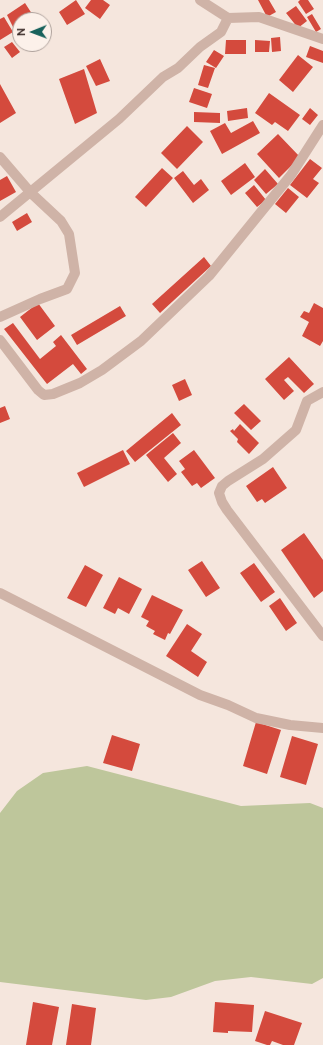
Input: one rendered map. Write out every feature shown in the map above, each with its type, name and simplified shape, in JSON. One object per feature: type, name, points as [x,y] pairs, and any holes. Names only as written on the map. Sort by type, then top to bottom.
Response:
[{"type":"street","points":[[200,0],[228,18],[259,17],[323,39]]},
{"type":"street","points":[[0,217],[31,193],[84,146],[119,119],[163,77],[178,68],[200,47],[221,32],[228,18]]},
{"type":"street","points":[[0,340],[38,390],[44,395],[53,394],[80,383],[102,370],[141,341],[209,276],[291,175],[323,125]]},
{"type":"street","points":[[0,157],[31,193],[61,221],[69,234],[75,272],[67,289],[0,317]]},
{"type":"street","points":[[323,392],[307,401],[296,430],[263,459],[222,486],[219,493],[227,510],[323,636]]},
{"type":"street","points":[[0,593],[200,695],[228,705],[256,718],[290,725],[323,728]]},
{"type":"green space","points":[[87,766],[241,806],[310,803],[323,808],[323,978],[312,984],[251,977],[215,981],[171,997],[146,1000],[0,982],[0,813],[17,791],[43,773]]},
{"type":"building","points":[[76,0],[85,14],[67,25],[59,12]]},
{"type":"building","points":[[91,0],[103,0],[110,5],[100,19],[85,8]]},
{"type":"building","points":[[258,0],[269,0],[276,12],[267,17]]},
{"type":"building","points":[[300,0],[308,0],[314,9],[306,14],[298,2]]},
{"type":"building","points":[[25,3],[31,12],[12,12],[12,25],[7,15]]},
{"type":"building","points":[[296,6],[307,21],[298,28],[286,13]]},
{"type":"building","points":[[312,14],[321,29],[316,32],[307,17]]},
{"type":"building","points":[[4,17],[12,33],[0,40],[0,19]]},
{"type":"building","points":[[280,37],[281,51],[272,52],[271,38]]},
{"type":"building","points":[[226,40],[246,40],[246,54],[225,54]]},
{"type":"building","points":[[255,40],[270,41],[269,52],[255,52]]},
{"type":"building","points":[[12,42],[12,52],[20,52],[12,58],[4,47]]},
{"type":"building","points":[[310,46],[323,51],[323,63],[306,57]]},
{"type":"building","points":[[214,50],[224,56],[216,68],[206,62]]},
{"type":"building","points":[[298,55],[313,67],[293,92],[279,80]]},
{"type":"building","points":[[100,59],[110,81],[96,86],[86,66]]},
{"type":"building","points":[[204,65],[215,68],[208,88],[198,85]]},
{"type":"building","points":[[84,69],[97,113],[75,124],[59,79]]},
{"type":"building","points":[[0,84],[16,113],[0,123]]},
{"type":"building","points":[[194,88],[212,94],[207,108],[189,102]]},
{"type":"building","points":[[269,93],[300,115],[288,131],[275,122],[272,125],[255,113]]},
{"type":"building","points":[[247,108],[248,118],[228,121],[227,111]]},
{"type":"building","points":[[310,108],[318,115],[310,125],[302,119]]},
{"type":"building","points":[[194,112],[220,113],[220,123],[194,122]]},
{"type":"building","points":[[253,121],[260,133],[222,154],[210,131],[225,123],[231,133]]},
{"type":"building","points":[[187,126],[203,142],[177,169],[161,153]]},
{"type":"building","points":[[278,134],[300,157],[279,178],[257,154]]},
{"type":"building","points":[[310,159],[322,168],[313,179],[319,183],[307,198],[290,185]]},
{"type":"building","points":[[245,163],[255,177],[231,195],[221,181]]},
{"type":"building","points":[[162,168],[173,178],[146,207],[135,197]]},
{"type":"building","points":[[265,169],[278,184],[266,194],[254,180]]},
{"type":"building","points":[[183,171],[194,185],[201,179],[209,190],[193,203],[174,178]]},
{"type":"building","points":[[7,176],[16,192],[0,201],[0,180]]},
{"type":"building","points":[[254,185],[266,200],[257,207],[245,193]]},
{"type":"building","points":[[288,188],[299,197],[286,213],[275,204]]},
{"type":"building","points":[[27,213],[32,222],[17,231],[12,222]]},
{"type":"building","points":[[204,257],[211,266],[160,313],[152,304]]},
{"type":"building","points":[[38,303],[55,326],[37,340],[20,317]]},
{"type":"building","points":[[314,303],[323,308],[323,341],[320,346],[302,336],[309,322],[300,317],[304,311],[309,313]]},
{"type":"building","points":[[120,306],[126,316],[77,345],[71,335]]},
{"type":"building","points":[[13,323],[40,359],[56,346],[53,342],[61,335],[87,369],[81,374],[73,364],[47,384],[4,329]]},
{"type":"building","points":[[289,357],[314,384],[304,393],[288,377],[284,380],[294,391],[284,400],[265,379]]},
{"type":"building","points":[[185,379],[192,395],[179,401],[172,385]]},
{"type":"building","points":[[244,404],[261,421],[251,430],[234,413]]},
{"type":"building","points":[[5,406],[10,419],[0,423],[0,408]]},
{"type":"building","points":[[172,413],[181,425],[135,462],[126,451]]},
{"type":"building","points":[[240,424],[259,443],[249,454],[237,442],[238,439],[230,431],[233,429],[234,431]]},
{"type":"building","points":[[173,433],[181,443],[164,458],[177,474],[168,482],[146,455]]},
{"type":"building","points":[[123,450],[130,464],[84,487],[77,473]]},
{"type":"building","points":[[194,450],[215,478],[201,488],[197,483],[192,486],[181,472],[185,469],[179,461]]},
{"type":"building","points":[[273,467],[287,488],[265,503],[262,499],[257,502],[246,486]]},
{"type":"building","points":[[304,533],[323,560],[323,591],[314,598],[281,550]]},
{"type":"building","points":[[202,561],[220,588],[206,597],[188,570]]},
{"type":"building","points":[[254,563],[275,592],[261,602],[240,573]]},
{"type":"building","points":[[85,565],[103,575],[86,607],[67,598]]},
{"type":"building","points":[[119,577],[142,589],[129,614],[118,608],[115,614],[103,608]]},
{"type":"building","points":[[152,595],[183,610],[170,634],[168,633],[165,640],[153,634],[155,631],[146,626],[149,621],[141,617]]},
{"type":"building","points":[[280,598],[297,623],[286,631],[269,606]]},
{"type":"building","points":[[187,624],[202,634],[191,651],[207,662],[198,677],[166,656]]},
{"type":"building","points":[[256,722],[281,730],[267,774],[243,766]]},
{"type":"building","points":[[112,735],[140,744],[132,771],[103,763]]},
{"type":"building","points":[[292,736],[318,744],[306,785],[280,777]]},
{"type":"building","points":[[33,1002],[59,1007],[52,1045],[26,1045]]},
{"type":"building","points":[[215,1002],[254,1005],[252,1032],[213,1032]]},
{"type":"building","points":[[72,1004],[96,1008],[91,1045],[66,1045]]},
{"type":"building","points":[[265,1011],[302,1023],[294,1045],[283,1045],[272,1041],[270,1045],[267,1045],[255,1041]]}]
